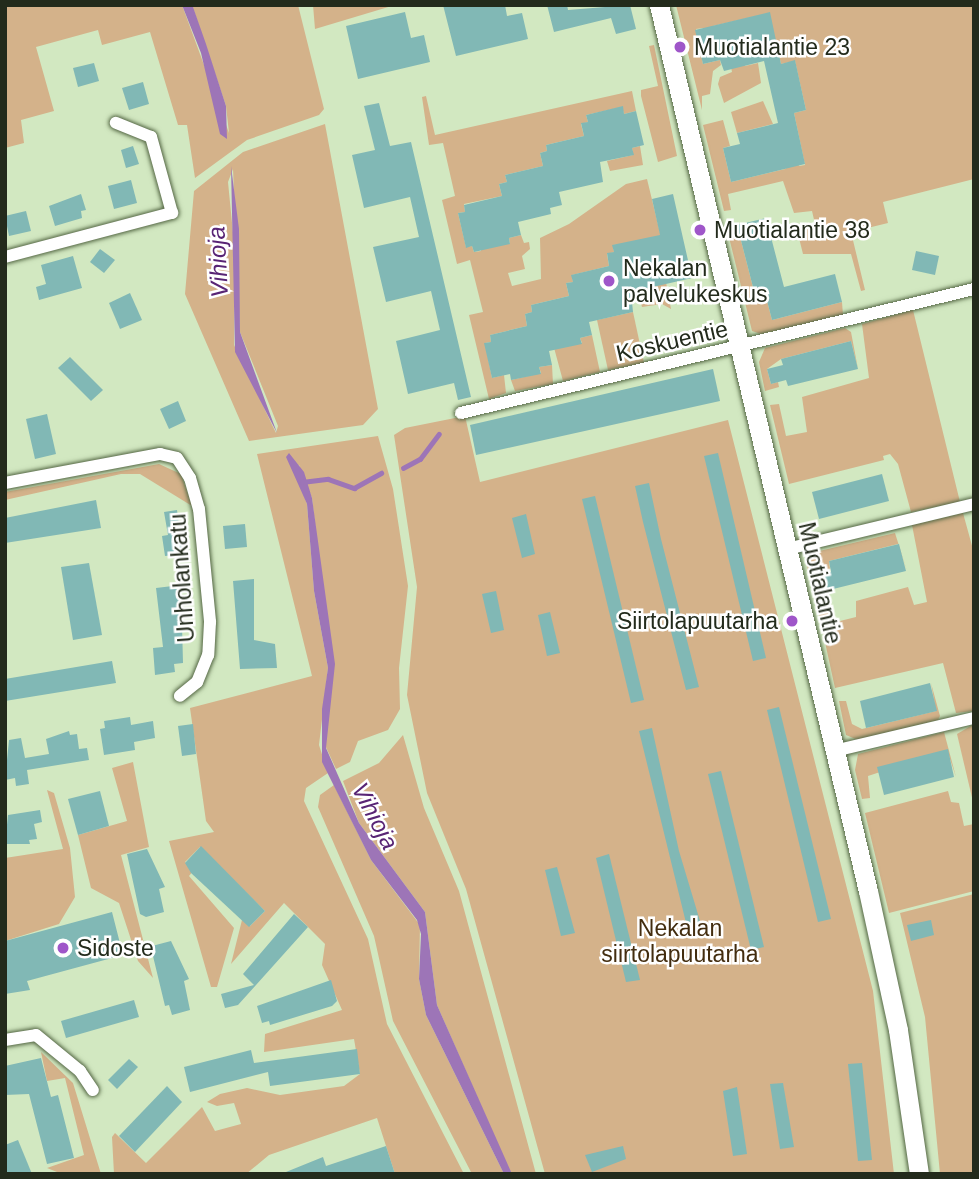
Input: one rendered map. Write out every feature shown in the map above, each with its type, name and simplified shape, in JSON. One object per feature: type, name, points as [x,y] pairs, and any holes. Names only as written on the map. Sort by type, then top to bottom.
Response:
[{"type":"street","name":"Muotialantie","points":[[659,5],[893,1005],[919,1174]]},
{"type":"street","points":[[5,257],[172,213],[151,137],[116,123]]},
{"type":"street","name":"Koskuentie","points":[[461,413],[974,289]]},
{"type":"street","name":"Unholankatu","points":[[5,483],[160,454],[177,458],[190,478],[199,509],[210,622],[208,655],[197,682],[180,696]]},
{"type":"street","points":[[787,549],[974,504]]},
{"type":"street","points":[[834,751],[974,718]]},
{"type":"street","points":[[5,1040],[36,1035],[80,1071],[93,1090]]},
{"type":"green space","points":[[5,5],[182,5],[229,133],[226,106],[192,5],[298,5],[324,109],[319,115],[247,140],[195,178],[187,125],[178,125],[150,32],[102,45],[98,30],[36,47],[54,111],[21,120],[24,143],[5,148]]},
{"type":"green space","points":[[313,5],[395,5],[315,29]]},
{"type":"green space","points":[[676,5],[974,5],[974,179],[883,202],[888,223],[851,232],[865,290],[861,291],[851,254],[803,254],[797,230],[815,224],[812,211],[794,213],[783,181],[728,194],[731,210],[724,211],[703,125],[723,120],[730,146],[723,148],[731,182],[785,169],[797,160],[799,166],[805,165],[794,113],[806,110],[795,61],[781,64],[769,13],[713,26],[704,34],[703,28],[696,29],[703,64],[720,60],[721,65],[713,71],[710,94],[702,96],[702,110]]},
{"type":"green space","points":[[654,45],[677,156],[658,162],[641,96],[641,90],[658,86],[649,46]]},
{"type":"green space","points":[[743,59],[745,66],[758,63],[761,83],[724,103],[718,84],[720,77],[732,72],[730,62]]},
{"type":"green space","points":[[632,91],[636,111],[624,114],[622,107],[586,115],[588,122],[581,124],[584,136],[546,145],[547,151],[540,153],[543,166],[505,175],[507,182],[499,184],[502,196],[464,204],[465,212],[458,213],[466,247],[472,246],[474,252],[481,251],[480,244],[510,244],[509,238],[521,235],[524,243],[529,242],[530,249],[522,256],[525,269],[508,273],[512,286],[541,279],[540,238],[569,224],[626,184],[647,179],[662,241],[613,245],[614,252],[607,254],[609,266],[572,275],[573,282],[566,283],[569,296],[531,305],[532,312],[525,314],[527,326],[490,335],[491,342],[485,343],[492,378],[504,375],[506,393],[489,399],[469,315],[483,312],[470,260],[457,264],[442,200],[455,196],[443,143],[429,145],[422,97],[426,96],[435,135]]},
{"type":"green space","points":[[763,101],[773,124],[737,133],[731,112]]},
{"type":"green space","points":[[325,124],[378,409],[363,425],[249,441],[185,294],[194,191],[243,152]],"holes":[[[233,169],[240,332],[278,426],[276,433],[234,345],[234,243],[228,182]]]},
{"type":"green space","points":[[640,146],[643,165],[610,171],[607,161],[633,155],[632,148]]},
{"type":"green space","points":[[737,225],[755,295],[765,293],[772,320],[842,302],[843,315],[761,334],[752,331],[727,229]]},
{"type":"green space","points":[[665,277],[671,309],[662,304],[642,307],[636,283]]},
{"type":"green space","points":[[913,310],[960,502],[911,512],[898,464],[890,454],[883,456],[884,460],[789,484],[770,405],[779,404],[786,436],[807,432],[802,397],[869,378],[862,324]]},
{"type":"green space","points":[[633,312],[644,363],[608,370],[597,320]]},
{"type":"green space","points":[[845,328],[851,332],[858,369],[851,341],[781,359],[767,369],[771,384],[778,382],[779,387],[765,391],[759,362],[765,348]]},
{"type":"green space","points":[[592,335],[600,372],[563,381],[553,344],[582,343],[580,338]]},
{"type":"green space","points":[[552,365],[553,384],[515,391],[511,380],[541,373],[539,367]]},
{"type":"green space","name":"Nekalan siirtolapuutarha","points":[[465,416],[480,482],[728,420],[873,991],[894,1174],[545,1174],[466,889],[427,793],[407,695],[417,587],[394,435],[405,428]]},
{"type":"green space","points":[[378,436],[393,489],[408,586],[399,668],[400,709],[388,730],[358,741],[350,762],[336,769],[325,745],[330,683],[328,637],[312,498],[299,465],[294,468],[307,504],[314,591],[328,668],[319,745],[328,773],[306,788],[304,801],[368,939],[387,1024],[464,1174],[395,1174],[377,1118],[269,1155],[246,1174],[114,1174],[112,1137],[115,1133],[146,1163],[202,1107],[215,1131],[241,1124],[234,1103],[217,1106],[207,1102],[220,1094],[247,1088],[280,1095],[344,1086],[360,1074],[354,1039],[264,1052],[265,1034],[342,1010],[322,965],[325,944],[284,903],[231,964],[242,920],[250,926],[265,911],[200,847],[185,862],[193,871],[189,876],[234,928],[217,987],[211,987],[169,841],[214,832],[206,821],[190,708],[312,676],[257,454]]},
{"type":"green space","points":[[159,464],[181,474],[192,506],[140,474],[121,474],[5,500],[5,492]]},
{"type":"green space","points":[[963,513],[974,553],[974,711],[956,713],[943,663],[835,688],[818,610],[826,607],[832,623],[856,617],[856,601],[908,587],[914,605],[927,602],[912,525]]},
{"type":"green space","points":[[895,533],[907,571],[898,544],[829,561],[830,569],[817,576],[824,596],[814,597],[806,562],[811,553]]},
{"type":"green space","points":[[931,683],[940,716],[938,720],[858,740],[846,735],[839,701],[846,701],[852,724],[862,729],[936,711]]},
{"type":"green space","points":[[974,724],[974,806],[957,734]]},
{"type":"green space","points":[[944,732],[956,777],[947,750],[868,776],[870,798],[862,799],[855,770],[858,754]]},
{"type":"green space","points":[[403,735],[424,808],[459,891],[536,1174],[512,1174],[507,1165],[437,1005],[425,912],[359,823],[343,781],[379,763]]},
{"type":"green space","points":[[133,762],[149,847],[121,855],[153,978],[138,961],[119,903],[91,888],[78,835],[127,821],[112,768]]},
{"type":"green space","points":[[334,785],[371,860],[420,925],[419,979],[426,1015],[504,1174],[472,1174],[393,1021],[374,936],[318,807],[320,795]]},
{"type":"green space","points":[[47,790],[54,793],[70,848],[75,897],[59,924],[5,941],[5,858],[63,849]]},
{"type":"green space","points":[[948,791],[951,802],[959,803],[964,826],[974,824],[974,891],[889,913],[865,813]]},
{"type":"green space","points":[[974,894],[974,1174],[940,1174],[925,1017],[900,913]]},
{"type":"green space","points":[[41,1052],[73,1083],[101,1174],[62,1174],[47,1168],[84,1155],[65,1078],[47,1081]]},
{"type":"shaded area","points":[[182,5],[193,7],[206,44],[226,106],[227,139],[220,134],[201,53]]},
{"type":"shaded area","points":[[231,166],[239,229],[240,332],[277,433],[235,352]]},
{"type":"shaded area","points":[[289,453],[304,472],[312,498],[335,664],[326,748],[359,823],[425,912],[437,1005],[512,1174],[504,1174],[426,1015],[419,979],[421,934],[417,920],[371,860],[322,762],[322,709],[328,668],[314,591],[307,504],[286,457]]},
{"type":"building","points":[[443,5],[505,5],[507,16],[522,13],[528,39],[456,56]]},
{"type":"building","points":[[547,5],[567,5],[568,10],[630,5],[636,29],[616,34],[611,18],[554,32]]},
{"type":"building","points":[[405,12],[411,38],[424,35],[430,62],[358,79],[346,26]]},
{"type":"building","points":[[770,12],[781,64],[795,60],[806,110],[794,113],[805,164],[731,182],[723,148],[740,144],[737,133],[778,123],[764,61],[724,71],[720,60],[703,64],[695,30]]},
{"type":"building","points":[[94,63],[99,81],[78,87],[73,68]]},
{"type":"building","points":[[143,82],[149,104],[129,110],[122,88]]},
{"type":"building","points":[[379,103],[390,146],[411,142],[471,397],[458,400],[454,383],[408,394],[396,341],[440,330],[431,291],[386,302],[373,247],[419,237],[410,197],[364,208],[352,155],[375,150],[364,106]]},
{"type":"building","points":[[623,106],[624,114],[636,111],[644,145],[632,148],[634,155],[600,162],[603,182],[559,192],[562,205],[550,208],[551,214],[518,222],[521,235],[509,238],[510,244],[474,252],[472,246],[466,248],[458,213],[465,212],[464,205],[502,196],[499,184],[507,182],[505,175],[543,166],[540,153],[547,151],[546,145],[584,136],[581,123],[588,122],[586,115]]},
{"type":"building","points":[[133,146],[139,164],[126,168],[121,150]]},
{"type":"building","points":[[131,180],[137,203],[114,209],[108,186]]},
{"type":"building","points":[[81,194],[86,210],[81,211],[82,218],[55,226],[49,206]]},
{"type":"building","name":"Nekalan palvelukeskus","points":[[673,194],[692,278],[631,292],[633,312],[589,322],[592,335],[580,338],[582,344],[549,351],[552,365],[539,367],[541,374],[511,380],[510,374],[492,378],[484,343],[491,342],[490,335],[527,326],[525,314],[532,312],[531,305],[569,296],[566,283],[573,282],[571,275],[609,266],[607,253],[614,252],[612,245],[660,235],[652,199]]},
{"type":"building","points":[[26,211],[31,231],[9,236],[5,216]]},
{"type":"building","points":[[766,218],[784,287],[835,274],[842,302],[772,320],[765,293],[755,295],[737,225]]},
{"type":"building","points":[[100,249],[115,260],[104,273],[90,262]]},
{"type":"building","points":[[916,251],[939,256],[935,275],[912,270]]},
{"type":"building","points":[[73,256],[82,288],[39,300],[36,287],[46,284],[41,265]]},
{"type":"building","points":[[130,293],[142,320],[120,329],[109,303]]},
{"type":"building","points":[[851,341],[858,369],[788,386],[786,380],[771,384],[767,369],[783,365],[781,359]]},
{"type":"building","points":[[70,357],[103,390],[91,401],[58,368]]},
{"type":"building","points":[[713,369],[720,401],[476,455],[470,425]]},
{"type":"building","points":[[178,401],[186,421],[169,429],[160,409]]},
{"type":"building","points":[[47,414],[56,454],[35,459],[26,419]]},
{"type":"building","points":[[718,453],[766,658],[753,661],[704,456]]},
{"type":"building","points":[[882,474],[889,501],[819,519],[812,492]]},
{"type":"building","points":[[649,483],[699,687],[686,690],[635,486]]},
{"type":"building","points":[[595,496],[644,700],[631,703],[582,499]]},
{"type":"building","points":[[96,500],[101,528],[5,543],[5,518]]},
{"type":"building","points":[[177,510],[183,554],[165,556],[162,536],[168,535],[164,512]]},
{"type":"building","points":[[526,514],[535,554],[522,558],[512,518]]},
{"type":"building","points":[[245,524],[247,547],[225,549],[223,526]]},
{"type":"building","points":[[899,544],[906,571],[821,592],[817,575],[831,572],[829,561]]},
{"type":"building","points":[[89,563],[102,635],[73,640],[61,567]]},
{"type":"building","points":[[254,579],[254,640],[275,644],[277,668],[240,669],[233,581]]},
{"type":"building","points":[[181,585],[183,663],[174,664],[175,672],[155,675],[153,648],[163,647],[156,588]]},
{"type":"building","points":[[496,591],[504,630],[491,633],[482,594]]},
{"type":"building","points":[[550,612],[560,653],[547,656],[538,615]]},
{"type":"building","points":[[112,661],[116,683],[5,701],[5,679]]},
{"type":"building","points":[[930,683],[937,711],[866,728],[860,701]]},
{"type":"building","points":[[779,707],[831,919],[818,922],[767,710]]},
{"type":"building","points":[[130,717],[131,725],[153,721],[155,738],[134,742],[135,750],[104,755],[100,729],[105,728],[104,721]]},
{"type":"building","points":[[193,724],[196,754],[182,756],[178,726]]},
{"type":"building","points":[[652,728],[679,851],[703,931],[689,935],[639,731]]},
{"type":"building","points":[[69,731],[70,735],[77,734],[79,749],[87,748],[89,760],[27,770],[29,784],[16,786],[15,778],[5,780],[9,740],[21,738],[25,758],[49,754],[46,739]]},
{"type":"building","points":[[948,749],[954,777],[884,795],[877,767]]},
{"type":"building","points":[[721,771],[764,947],[751,950],[708,774]]},
{"type":"building","points":[[100,791],[109,826],[78,835],[68,799]]},
{"type":"building","points":[[40,810],[42,822],[34,824],[37,839],[29,840],[30,844],[5,844],[8,815]]},
{"type":"building","points":[[201,846],[265,911],[249,927],[191,873],[185,863]]},
{"type":"building","points":[[147,849],[165,887],[159,889],[164,912],[146,917],[140,914],[127,854]]},
{"type":"building","points":[[609,854],[640,980],[626,982],[596,858]]},
{"type":"building","points":[[557,867],[575,933],[561,936],[545,870]]},
{"type":"building","name":"Sidoste","points":[[112,912],[123,955],[27,981],[30,990],[5,994],[5,941]]},
{"type":"building","points":[[294,914],[308,927],[238,1005],[225,1008],[221,994],[254,985],[243,974]]},
{"type":"building","points":[[931,920],[934,935],[911,941],[907,925]]},
{"type":"building","points":[[171,941],[189,979],[184,981],[190,1010],[172,1015],[169,1005],[165,1006],[152,952],[152,946]]},
{"type":"building","points":[[331,980],[337,1001],[332,1006],[270,1025],[269,1021],[262,1023],[257,1006]]},
{"type":"building","points":[[134,1000],[139,1017],[66,1038],[61,1021]]},
{"type":"building","points":[[357,1049],[360,1074],[270,1086],[268,1072],[190,1092],[184,1067],[251,1050],[254,1063]]},
{"type":"building","points":[[41,1058],[51,1097],[58,1095],[74,1158],[47,1164],[29,1094],[5,1095],[5,1066]]},
{"type":"building","points":[[129,1059],[138,1067],[117,1089],[108,1080]]},
{"type":"building","points":[[862,1063],[872,1160],[858,1161],[848,1064]]},
{"type":"building","points":[[783,1083],[794,1147],[780,1149],[770,1084]]},
{"type":"building","points":[[167,1086],[182,1102],[135,1152],[119,1136]]},
{"type":"building","points":[[737,1087],[747,1154],[733,1156],[723,1091]]},
{"type":"building","points":[[18,1140],[32,1174],[5,1174],[5,1145]]},
{"type":"building","points":[[386,1146],[395,1174],[281,1174],[323,1157],[326,1166]]},
{"type":"building","points":[[623,1146],[626,1159],[592,1172],[585,1155]]},
{"type":"waterway","points":[[403,468],[420,459],[439,434]]},
{"type":"waterway","points":[[302,482],[328,479],[354,488],[381,473]]},
{"type":"place","name":"Muotialantie 23","points":[[680,47]]},
{"type":"place","name":"Muotialantie 38","points":[[700,230]]},
{"type":"place","name":"Nekalan palvelukeskus","points":[[609,281]]},
{"type":"place","name":"Siirtolapuutarha","points":[[792,621]]},
{"type":"place","name":"Sidoste","points":[[63,948]]},
{"type":"water label","name":"Vihioja","points":[[218,262]]},
{"type":"water label","name":"Vihioja","points":[[375,816]]}]
